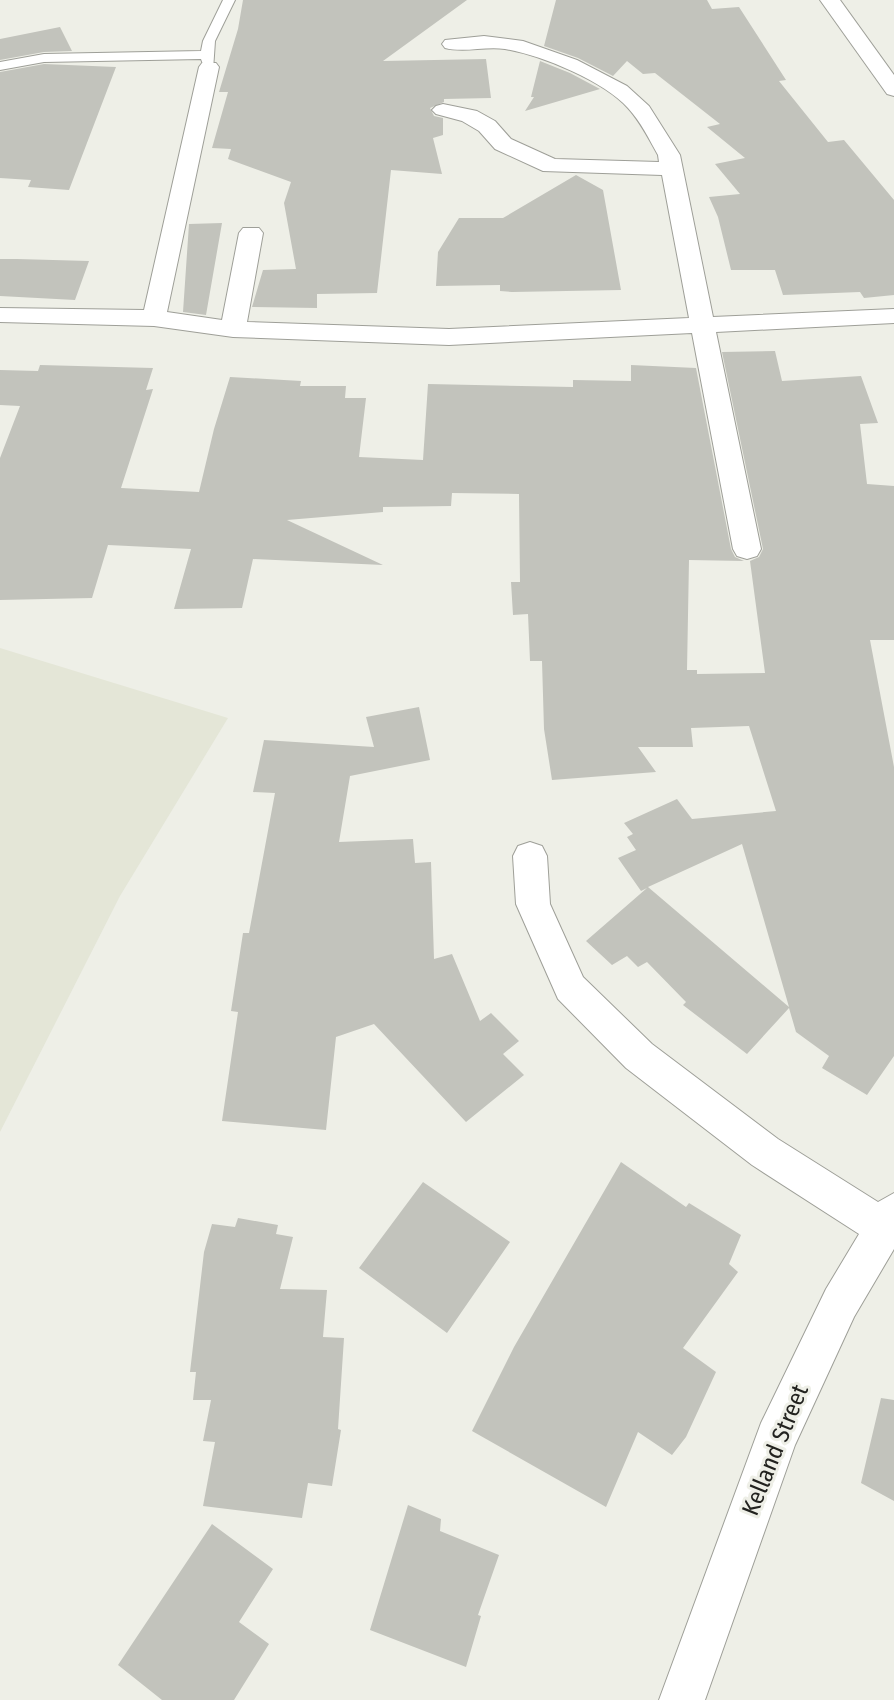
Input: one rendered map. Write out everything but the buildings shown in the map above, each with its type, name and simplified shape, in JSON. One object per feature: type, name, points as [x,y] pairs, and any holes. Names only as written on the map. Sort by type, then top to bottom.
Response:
[{"type":"street","points":[[830,0],[885,68],[894,90]]},
{"type":"street","points":[[452,44],[504,43],[548,57],[610,85],[628,95],[643,112],[669,155],[747,549]]},
{"type":"street","points":[[154,318],[206,61]]},
{"type":"street","points":[[443,110],[469,116],[487,126],[503,144],[551,166],[672,169]]},
{"type":"street","points":[[233,329],[251,233]]},
{"type":"street","points":[[0,315],[154,318],[233,329],[449,337],[704,327],[894,316]]},
{"type":"street","points":[[530,856],[533,904],[570,988],[639,1056],[765,1152],[889,1220]]},
{"type":"street","name":"Kelland Street","points":[[682,1700],[776,1438],[840,1303],[889,1220]]},
{"type":"lane","points":[[0,66],[44,58],[206,61],[211,33],[226,10],[229,0]]},
{"type":"shaded area","points":[[0,648],[228,718],[120,896],[0,1132]]}]
